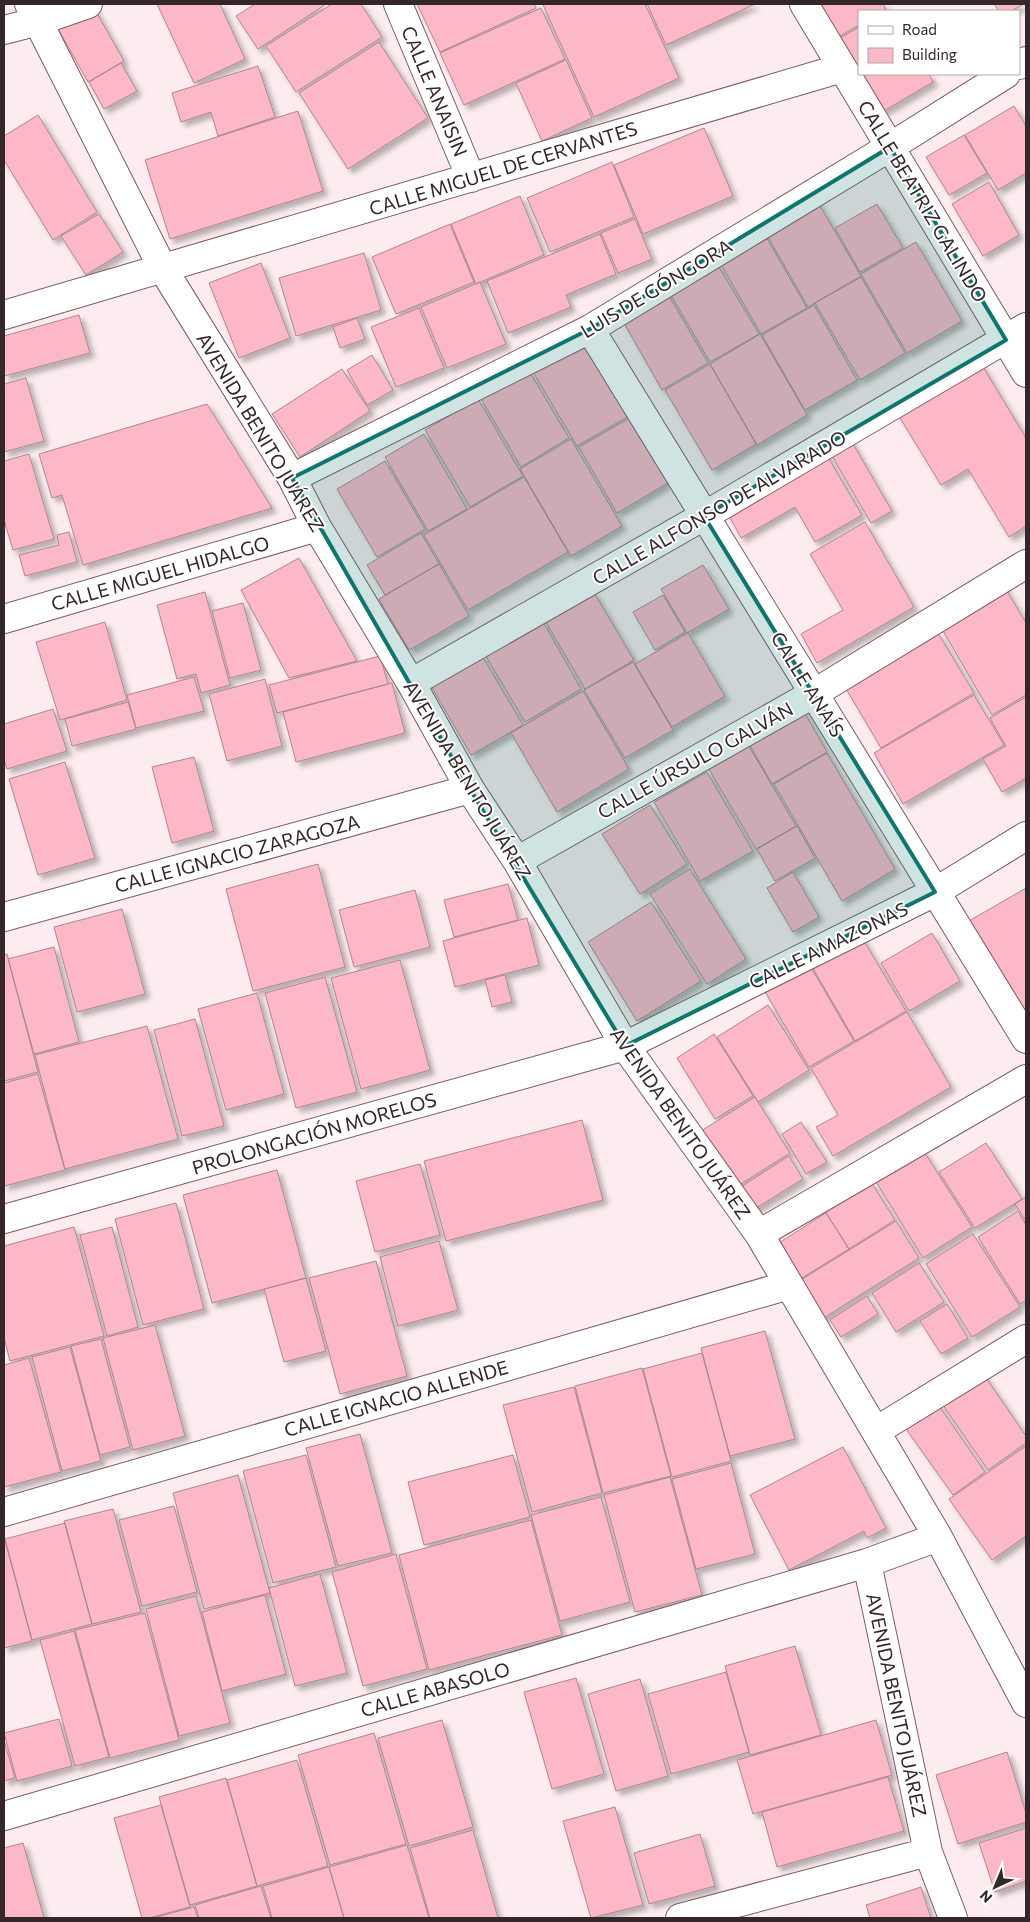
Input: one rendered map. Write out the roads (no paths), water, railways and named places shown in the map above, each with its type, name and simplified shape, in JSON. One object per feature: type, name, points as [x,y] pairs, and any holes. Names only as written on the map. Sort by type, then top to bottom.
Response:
[{"type":"street","points":[[4,30],[34,12],[88,4]]},
{"type":"street","name":"CALLE ANAISIN","points":[[398,4],[471,178]]},
{"type":"street","name":"CALLE BEATRIZ GALINDO","points":[[804,4],[890,147],[1016,334],[1026,374]]},
{"type":"street","name":"AVENIDA BENITO JUÁREZ","points":[[34,12],[163,269],[292,478],[317,527],[411,684],[470,789],[517,861],[625,1046],[759,1234],[938,1537],[1026,1703]]},
{"type":"street","name":"CALLE MIGUEL DE CERVANTES","points":[[4,314],[163,269],[842,68]]},
{"type":"street","name":"LUIS DE GÓNGORA","points":[[292,478],[590,329],[890,147],[1004,75]]},
{"type":"street","name":"CALLE ANAÍS","points":[[590,329],[1026,1039]]},
{"type":"street","name":"CALLE ALFONSO DE ALVARADO","points":[[411,684],[1016,334]]},
{"type":"street","name":"CALLE MIGUEL HIDALGO","points":[[4,619],[317,527]]},
{"type":"street","name":"CALLE ÚRSULO GALVÁN","points":[[517,861],[814,694],[1026,564]]},
{"type":"street","name":"CALLE IGNACIO ZARAGOZA","points":[[4,917],[470,789]]},
{"type":"street","name":"CALLE AMAZONAS","points":[[625,1046],[935,892],[1026,836]]},
{"type":"street","name":"PROLONGACIÓN MORELOS","points":[[4,1219],[625,1046]]},
{"type":"street","points":[[759,1234],[1026,1079]]},
{"type":"street","name":"CALLE IGNACIO ALLENDE","points":[[4,1512],[789,1284]]},
{"type":"street","points":[[876,1431],[1026,1339]]},
{"type":"street","points":[[867,1563],[938,1537]]},
{"type":"street","name":"AVENIDA BENITO JUÁREZ","points":[[867,1563],[928,1852],[953,1918]]},
{"type":"street","name":"CALLE ABASOLO","points":[[4,1816],[867,1563]]},
{"type":"street","points":[[680,1918],[928,1852]]}]
